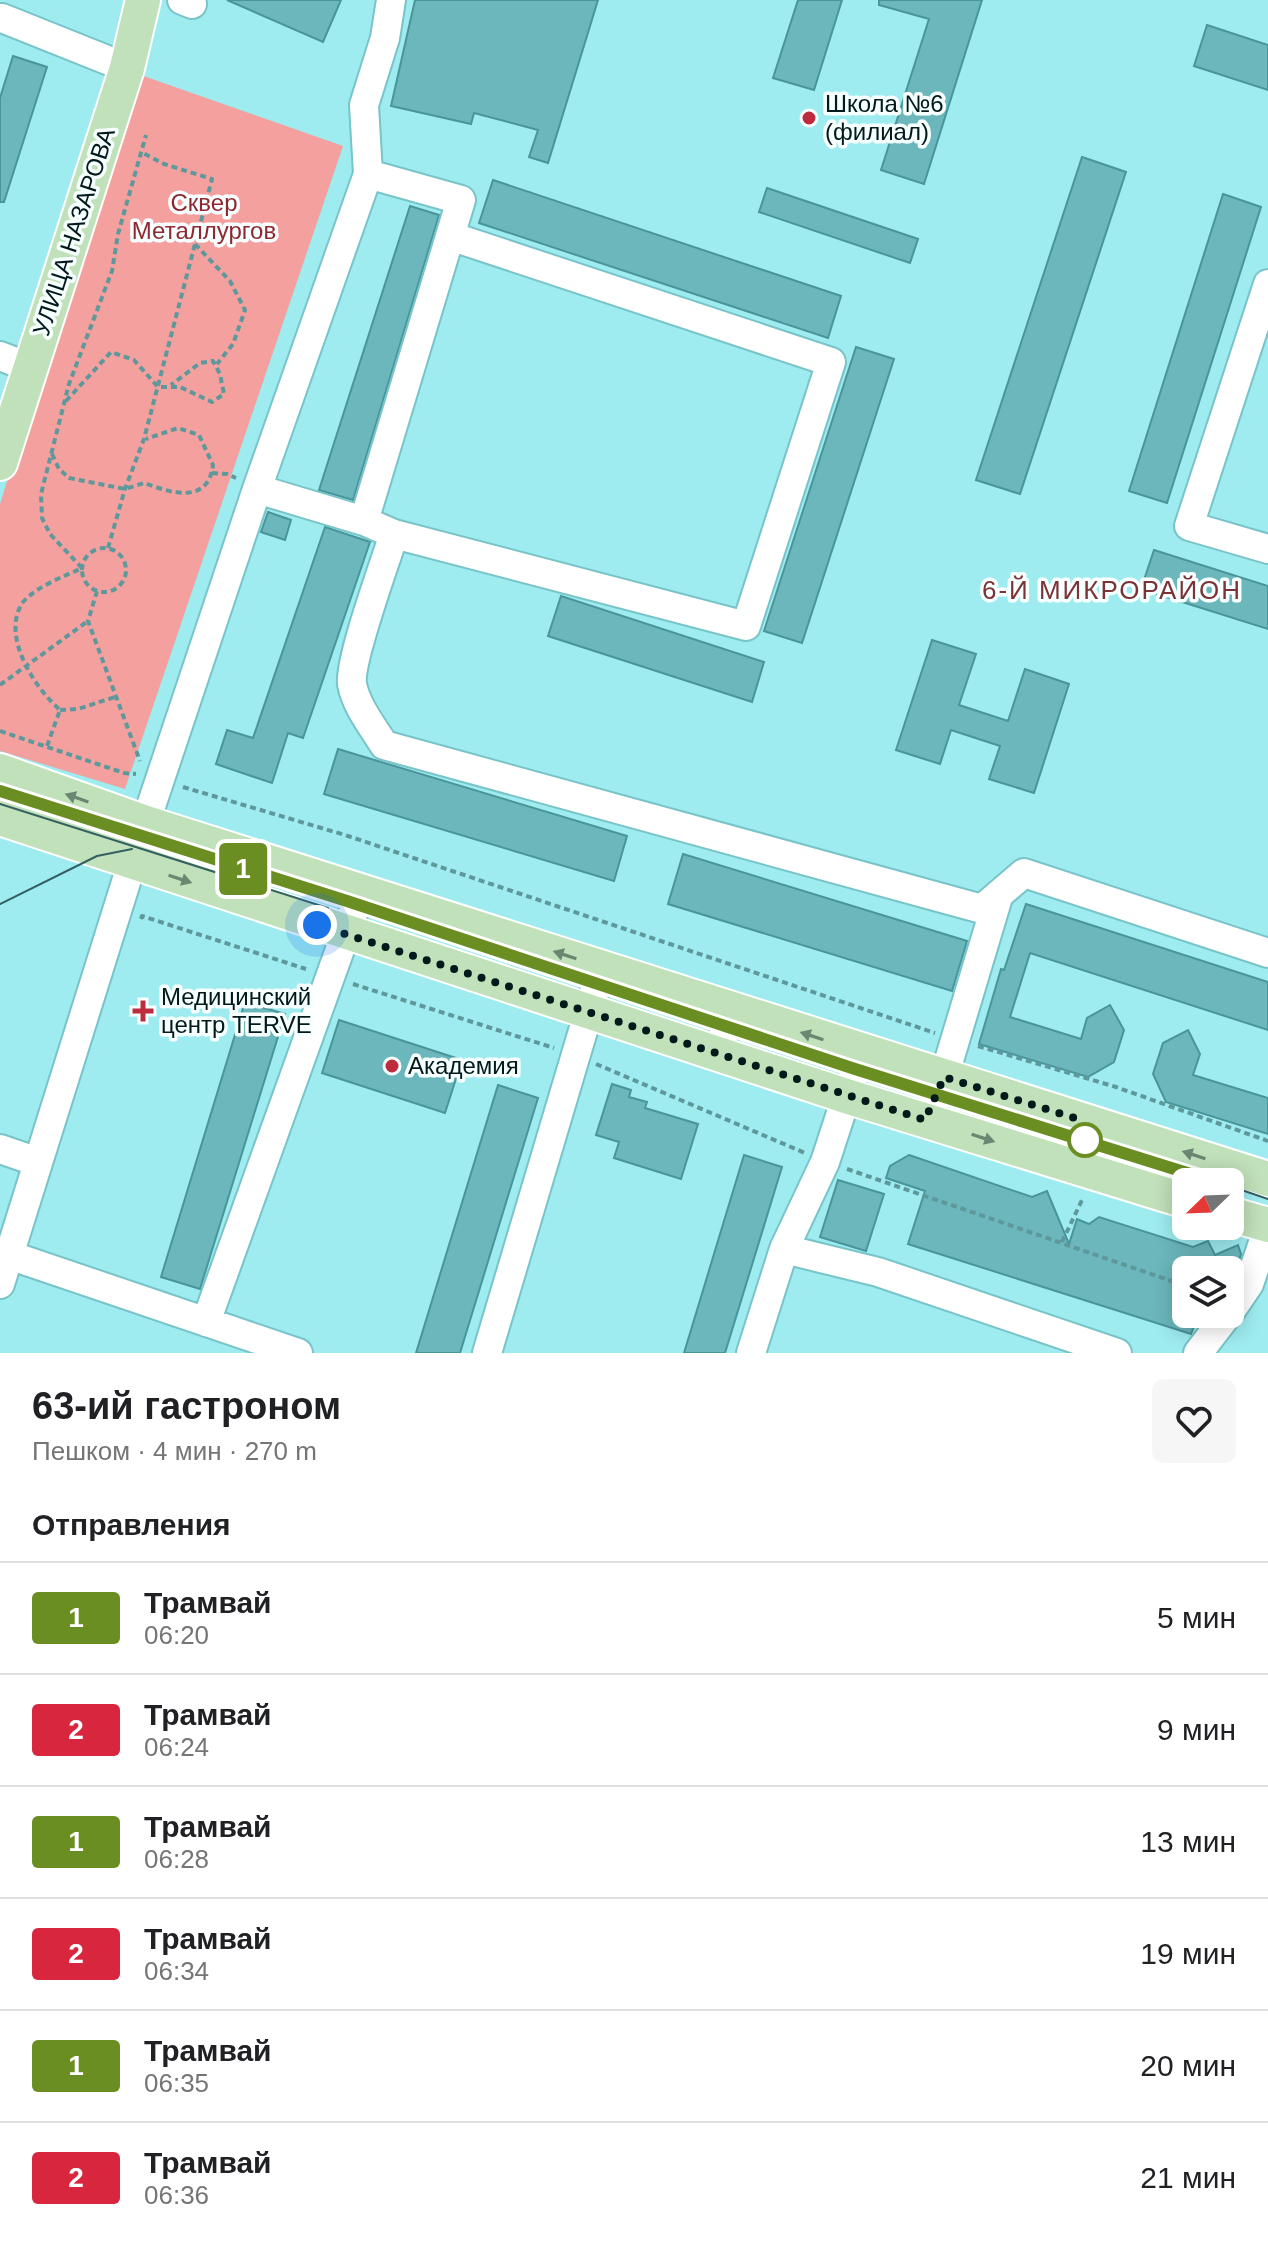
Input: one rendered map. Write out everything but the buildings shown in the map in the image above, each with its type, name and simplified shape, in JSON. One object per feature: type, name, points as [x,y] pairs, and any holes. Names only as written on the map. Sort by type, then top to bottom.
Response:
[{"type":"main road","name":"УЛИЦА НАЗАРОВА","points":[[0,463],[16,362],[127,68],[143,0]]},
{"type":"main road","points":[[0,771],[146,823],[1268,1179]]},
{"type":"main road","points":[[0,818],[348,935],[846,1096],[1172,1197]]},
{"type":"main road","points":[[1244,1219],[1268,1227]]},
{"type":"street","points":[[0,1284],[132,863],[257,489],[368,174],[364,105],[385,38],[391,0]]},
{"type":"street","points":[[3,14],[127,68]]},
{"type":"street","points":[[364,521],[461,200],[368,174]]},
{"type":"street","points":[[257,489],[364,521],[394,534],[746,626],[831,362],[450,236]]},
{"type":"street","points":[[1268,284],[1189,526],[1268,549]]},
{"type":"street","points":[[394,534],[356,656],[352,683],[360,706],[384,745],[982,909],[1024,873],[1268,953]]},
{"type":"street","points":[[206,1322],[348,935],[361,891]]},
{"type":"street","points":[[925,1120],[944,1077],[999,894]]},
{"type":"street","points":[[487,1353],[602,967]]},
{"type":"street","points":[[719,1054],[730,1008]]},
{"type":"street","points":[[751,1353],[784,1249],[825,1162],[861,1052]]},
{"type":"street","points":[[0,1149],[38,1162]]},
{"type":"street","points":[[1244,1291],[1268,1227]]},
{"type":"street","points":[[784,1249],[878,1272],[1117,1353]]},
{"type":"street","points":[[9,1255],[298,1353]]},
{"type":"street","points":[[1198,1353],[1217,1328]]},
{"type":"path","points":[[82,568],[50,534],[42,518],[41,494],[64,403],[112,271],[118,234],[146,135]]},
{"type":"path","points":[[108,548],[144,439],[212,179],[164,164],[141,152]]},
{"type":"path","points":[[195,244],[230,281],[245,310],[233,344],[217,364]]},
{"type":"path","points":[[64,403],[111,352],[134,360],[158,387]]},
{"type":"path","points":[[158,387],[171,385],[200,363],[213,361],[217,364],[224,394],[212,402],[171,385]]},
{"type":"path","points":[[51,452],[59,469],[69,478],[125,489],[144,483],[174,494],[188,493],[200,488],[212,473],[213,465],[199,435],[178,428],[144,439]]},
{"type":"path","points":[[108,548],[124,561],[125,575],[117,587],[97,591],[85,582],[82,568],[94,550],[108,548]]},
{"type":"path","points":[[82,568],[24,600],[17,612],[16,632],[23,667],[43,695],[60,710],[78,709],[116,697]]},
{"type":"path","points":[[0,731],[124,773],[145,774],[88,621],[97,591]]},
{"type":"path","points":[[0,685],[88,621]]},
{"type":"path","points":[[47,746],[60,710]]},
{"type":"path","points":[[160,780],[345,835],[955,1040],[1116,1087],[1268,1141]]},
{"type":"path","points":[[140,923],[142,916],[576,1055],[825,1162],[1172,1281]]},
{"type":"path","points":[[1062,1242],[1083,1198]]},
{"type":"green space","name":"Сквер Металлургов","points":[[135,73],[343,146],[125,789],[0,751],[0,504]]},
{"type":"tram line","points":[[0,791],[855,1069],[1172,1168]]},
{"type":"tram line","name":"1","points":[[0,791],[347,901],[855,1069],[1172,1168]]},
{"type":"tram line","points":[[0,804],[328,908]]},
{"type":"tram line","points":[[0,904],[97,856],[132,849]]},
{"type":"tram line","points":[[1244,1191],[1268,1199]]},
{"type":"place","name":"Школа №6 (филиал)","points":[[809,118]]},
{"type":"place","name":"Медицинский центр TERVE","points":[[143,1011]]},
{"type":"place","name":"Академия","points":[[392,1066]]},
{"type":"district","name":"6-Й МИКРОРАЙОН","points":[[1112,590]]},
{"type":"route","points":[[317,925],[925,1120],[944,1077],[1078,1119],[1085,1140]]}]
